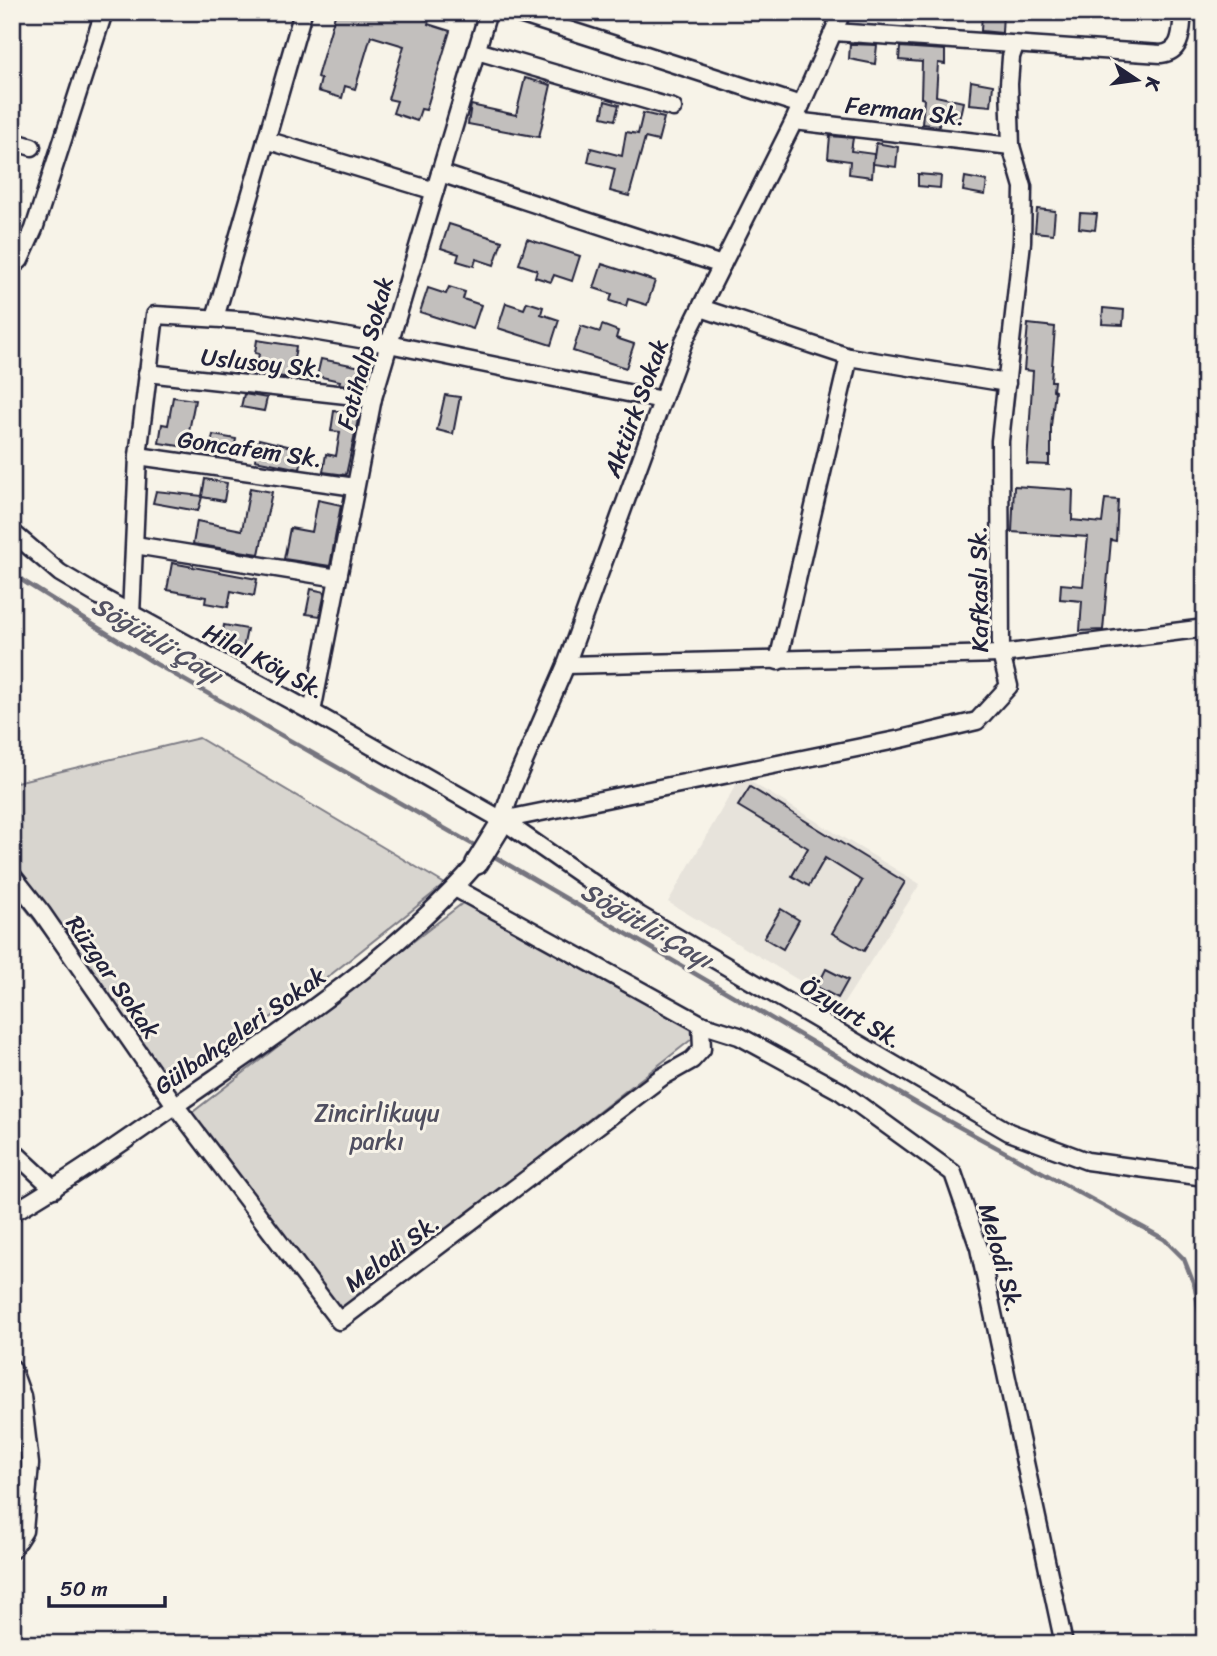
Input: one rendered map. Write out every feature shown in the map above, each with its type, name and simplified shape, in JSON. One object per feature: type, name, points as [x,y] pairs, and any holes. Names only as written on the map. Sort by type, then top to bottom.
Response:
[{"type":"main road","points":[[477,863],[500,825]]},
{"type":"street","points":[[12,266],[20,260],[34,229],[104,12]]},
{"type":"street","points":[[215,318],[303,12]]},
{"type":"street","name":"Fatihalp Sokak","points":[[312,712],[373,398],[488,12]]},
{"type":"street","points":[[513,12],[801,106]]},
{"type":"street","name":"Aktürk Sokak","points":[[500,825],[513,787],[566,665],[684,341],[794,121],[842,12]]},
{"type":"street","points":[[834,32],[1166,54],[1179,44],[1183,12]]},
{"type":"street","name":"Kafkaslı Sk.","points":[[500,825],[977,721],[1009,686],[1001,654],[1000,441],[1022,242],[1023,187],[1011,146],[1009,84],[1011,57],[1015,45]]},
{"type":"street","points":[[477,51],[673,108]]},
{"type":"street","name":"Ferman Sk.","points":[[794,121],[1011,146]]},
{"type":"street","points":[[266,140],[435,191]]},
{"type":"street","points":[[12,141],[32,147]]},
{"type":"street","points":[[440,173],[722,265]]},
{"type":"street","points":[[701,308],[849,358],[1007,383]]},
{"type":"street","points":[[131,615],[138,456],[155,314],[255,321],[389,344],[662,400]]},
{"type":"street","points":[[778,661],[849,358]]},
{"type":"street","name":"Uslusoy Sk.","points":[[147,373],[373,398]]},
{"type":"street","name":"Goncafem Sk.","points":[[138,456],[355,486]]},
{"type":"street","name":"Hilal Köy Sk.","points":[[12,532],[60,573],[131,615],[312,712],[500,825]]},
{"type":"street","points":[[135,545],[338,578]]},
{"type":"street","points":[[566,665],[1001,654],[1205,628]]},
{"type":"street","name":"Özyurt Sk.","points":[[500,825],[639,915],[1009,1132],[1087,1161],[1205,1177]]},
{"type":"street","name":"Gülbahçeleri Sokak","points":[[12,1213],[54,1189],[328,998],[428,916],[477,863]]},
{"type":"street","name":"Rüzgar Sokak","points":[[12,875],[175,1105]]},
{"type":"street","name":"Melodi Sk.","points":[[455,888],[701,1024],[738,1036],[840,1091],[953,1173],[979,1248],[1064,1644]]},
{"type":"street","name":"Melodi Sk.","points":[[175,1105],[339,1321],[662,1077],[692,1060],[702,1049],[701,1024]]},
{"type":"street","points":[[12,1150],[54,1189]]},
{"type":"street","points":[[12,1368],[22,1396],[30,1464],[24,1531],[12,1550]]},
{"type":"shaded area","points":[[741,776],[920,884],[842,1006],[668,902]]},
{"type":"green space","points":[[199,738],[445,884],[319,984],[166,1091],[12,891],[12,783]]},
{"type":"green space","name":"Zincirlikuyu parkı","points":[[468,899],[701,1032],[339,1315],[189,1115]]},
{"type":"building","points":[[336,12],[404,12],[429,20],[428,24],[450,31],[426,110],[421,109],[417,121],[393,113],[397,101],[388,99],[404,46],[371,36],[355,89],[345,86],[342,98],[318,91],[321,79],[317,77]]},
{"type":"building","points":[[982,12],[1003,12],[1002,33],[981,31]]},
{"type":"building","points":[[850,44],[877,45],[875,64],[849,59]]},
{"type":"building","points":[[900,47],[945,50],[945,64],[938,63],[936,96],[963,102],[959,120],[940,116],[939,126],[922,124],[922,62],[899,60]]},
{"type":"building","points":[[525,78],[551,85],[539,137],[468,124],[471,105],[516,115]]},
{"type":"building","points":[[971,81],[993,85],[991,106],[969,104]]},
{"type":"building","points":[[605,101],[619,105],[615,120],[602,117]]},
{"type":"building","points":[[643,113],[664,118],[658,141],[645,138],[629,196],[610,191],[615,169],[588,162],[591,148],[622,156],[626,132],[638,134]]},
{"type":"building","points":[[830,136],[853,138],[851,151],[874,154],[872,177],[849,174],[850,161],[828,158]]},
{"type":"building","points":[[876,143],[898,147],[896,167],[873,164]]},
{"type":"building","points":[[918,174],[941,176],[940,188],[918,186]]},
{"type":"building","points":[[965,177],[987,181],[985,195],[963,191]]},
{"type":"building","points":[[1037,209],[1055,211],[1053,234],[1035,232]]},
{"type":"building","points":[[1080,213],[1097,214],[1095,230],[1079,228]]},
{"type":"building","points":[[449,224],[502,241],[494,265],[476,259],[474,266],[457,261],[459,254],[441,248]]},
{"type":"building","points":[[527,239],[580,256],[572,281],[554,275],[551,282],[535,277],[537,270],[519,264]]},
{"type":"building","points":[[602,264],[655,281],[647,305],[628,299],[626,306],[610,301],[612,294],[594,288]]},
{"type":"building","points":[[449,287],[465,292],[463,299],[481,305],[473,329],[420,312],[428,288],[446,294]]},
{"type":"building","points":[[527,302],[543,307],[541,314],[559,320],[551,345],[498,328],[506,303],[524,309]]},
{"type":"building","points":[[1103,308],[1124,310],[1123,325],[1102,324]]},
{"type":"building","points":[[1028,324],[1055,327],[1051,381],[1054,381],[1055,391],[1049,465],[1027,464],[1033,371],[1024,370]]},
{"type":"building","points":[[602,325],[618,331],[616,338],[634,344],[626,368],[573,351],[581,326],[600,332]]},
{"type":"building","points":[[257,340],[296,346],[291,378],[255,373],[259,354],[255,353]]},
{"type":"building","points":[[321,359],[366,368],[362,386],[339,384],[340,381],[317,376]]},
{"type":"building","points":[[244,394],[267,398],[264,411],[241,407]]},
{"type":"building","points":[[445,395],[460,397],[453,434],[437,430]]},
{"type":"building","points":[[173,397],[195,400],[186,447],[159,443],[162,424],[168,425]]},
{"type":"building","points":[[334,411],[359,415],[346,475],[323,472],[326,454],[336,456],[340,432],[331,431]]},
{"type":"building","points":[[213,435],[236,439],[233,456],[209,452]]},
{"type":"building","points":[[259,439],[304,450],[300,469],[255,460]]},
{"type":"building","points":[[205,479],[227,483],[224,501],[202,497],[198,511],[153,503],[156,491],[202,496]]},
{"type":"building","points":[[1014,486],[1073,490],[1072,520],[1102,523],[1105,499],[1118,500],[1116,541],[1111,540],[1103,630],[1080,631],[1082,601],[1060,599],[1061,584],[1083,586],[1088,537],[1012,532]]},
{"type":"building","points":[[250,488],[272,492],[259,554],[193,544],[197,521],[242,530]]},
{"type":"building","points":[[318,500],[341,505],[330,566],[284,559],[290,528],[312,532]]},
{"type":"building","points":[[172,563],[257,579],[254,596],[231,591],[228,607],[205,603],[206,597],[167,590]]},
{"type":"building","points":[[311,589],[325,592],[320,616],[306,614]]},
{"type":"building","points":[[224,625],[247,629],[243,649],[222,637]]},
{"type":"building","points":[[750,787],[905,882],[864,951],[832,933],[862,881],[825,858],[809,886],[792,876],[808,848],[738,806]]},
{"type":"building","points":[[781,909],[799,920],[783,949],[764,938]]},
{"type":"building","points":[[826,969],[848,980],[838,998],[817,987]]},
{"type":"waterway","name":"Söğütlü Çayı","points":[[12,574],[156,664],[479,848]]},
{"type":"waterway","name":"Söğütlü Çayı","points":[[490,854],[930,1111],[1164,1239],[1184,1259],[1195,1287],[1205,1348]]}]
